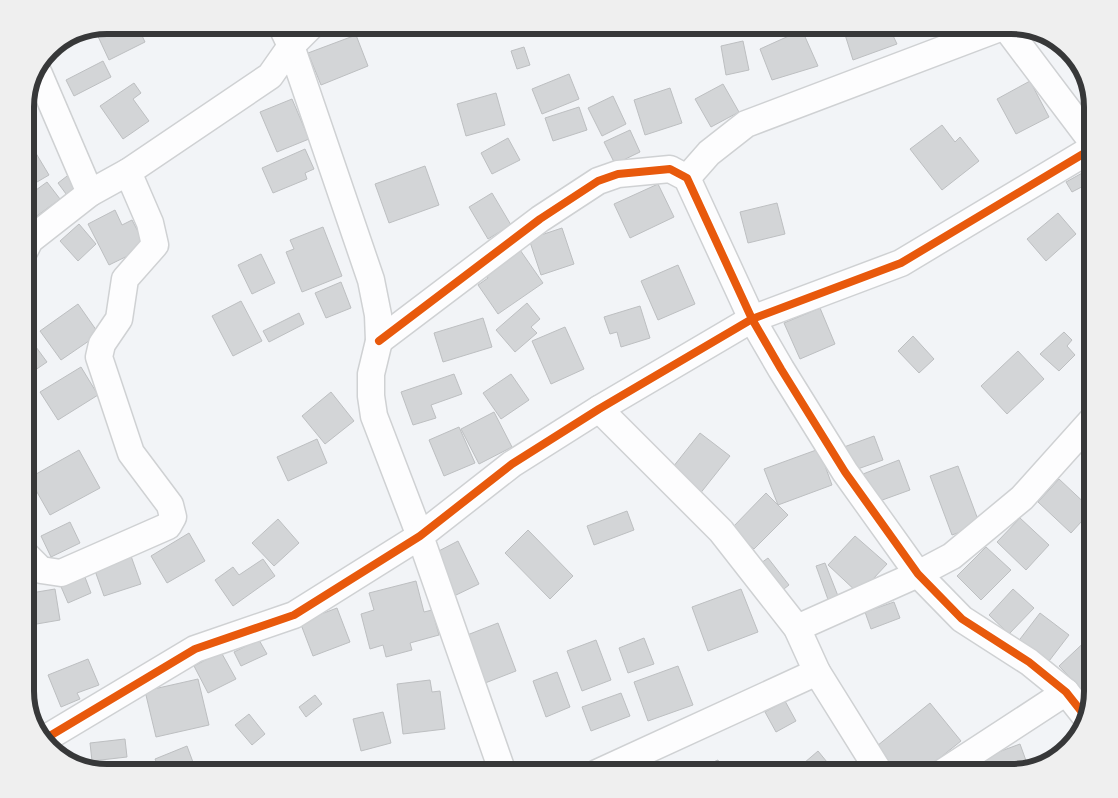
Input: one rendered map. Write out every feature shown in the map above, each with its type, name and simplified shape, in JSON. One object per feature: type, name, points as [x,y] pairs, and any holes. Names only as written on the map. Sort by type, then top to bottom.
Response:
[{"type":"street","points":[[687,178],[709,153],[746,124],[984,34]]},
{"type":"street","points":[[1011,34],[1084,131]]},
{"type":"street","points":[[34,237],[90,193],[128,172],[270,76],[286,35]]},
{"type":"street","points":[[286,35],[371,280],[378,314],[379,341],[371,374],[371,396],[374,416],[420,536],[500,764]]},
{"type":"street","points":[[40,77],[90,193]]},
{"type":"street","points":[[50,736],[195,649],[294,616],[420,536],[512,464],[599,409],[752,319],[901,263],[1084,153]]},
{"type":"street","points":[[379,341],[540,219],[598,181],[618,174],[670,169],[687,178],[752,319],[781,369],[846,472],[918,574],[962,619],[1029,662],[1066,692],[1081,711]]},
{"type":"street","points":[[34,563],[41,570],[61,573],[168,526],[173,517],[170,505],[131,453],[99,357],[102,344],[119,319],[125,279],[155,245],[150,223],[128,172]]},
{"type":"street","points":[[599,409],[721,531],[797,628],[817,672],[874,764]]},
{"type":"street","points":[[797,628],[918,574],[952,556],[1022,498],[1084,429]]},
{"type":"street","points":[[617,764],[817,672]]},
{"type":"street","points":[[956,764],[1066,692]]},
{"type":"building","points":[[97,34],[141,34],[145,42],[109,60]]},
{"type":"building","points":[[793,34],[804,34],[818,66],[772,80],[760,49]]},
{"type":"building","points":[[845,34],[892,34],[897,44],[853,60]]},
{"type":"building","points":[[356,35],[368,66],[321,85],[308,53]]},
{"type":"building","points":[[743,41],[749,70],[726,75],[721,46]]},
{"type":"building","points":[[524,47],[530,65],[517,69],[511,51]]},
{"type":"building","points":[[103,61],[111,77],[74,96],[66,80]]},
{"type":"building","points":[[569,74],[579,99],[542,114],[532,89]]},
{"type":"building","points":[[1030,81],[1049,117],[1016,134],[997,99]]},
{"type":"building","points":[[134,83],[141,93],[133,99],[149,121],[123,139],[100,106]]},
{"type":"building","points":[[723,84],[739,112],[711,127],[695,99]]},
{"type":"building","points":[[670,88],[682,123],[645,135],[634,100]]},
{"type":"building","points":[[496,93],[505,125],[466,136],[457,104]]},
{"type":"building","points":[[613,96],[626,124],[602,136],[588,108]]},
{"type":"building","points":[[292,99],[309,139],[277,152],[260,112]]},
{"type":"building","points":[[579,107],[587,130],[553,141],[545,118]]},
{"type":"building","points":[[942,125],[955,142],[960,137],[979,161],[942,190],[910,149]]},
{"type":"building","points":[[630,130],[640,152],[615,164],[604,142]]},
{"type":"building","points":[[508,138],[520,160],[492,174],[481,153]]},
{"type":"building","points":[[305,149],[314,169],[305,173],[307,179],[273,193],[262,168]]},
{"type":"building","points":[[34,150],[49,175],[34,184]]},
{"type":"building","points":[[425,166],[439,205],[389,223],[375,184]]},
{"type":"building","points":[[1084,172],[1084,186],[1072,192],[1066,182]]},
{"type":"building","points":[[71,173],[82,187],[69,198],[58,183]]},
{"type":"building","points":[[47,182],[60,199],[34,218],[34,191]]},
{"type":"building","points":[[658,184],[674,217],[630,238],[614,204]]},
{"type":"building","points":[[492,193],[511,225],[488,239],[469,207]]},
{"type":"building","points":[[777,203],[785,234],[748,243],[740,212]]},
{"type":"building","points":[[115,210],[122,225],[132,220],[146,247],[109,265],[88,224]]},
{"type":"building","points":[[1058,213],[1076,234],[1046,261],[1027,239]]},
{"type":"building","points":[[79,224],[96,244],[78,261],[60,241]]},
{"type":"building","points":[[323,227],[342,276],[302,292],[286,252],[294,249],[290,240]]},
{"type":"building","points":[[562,228],[574,264],[541,275],[529,239]]},
{"type":"building","points":[[518,247],[543,283],[498,314],[478,285],[488,278],[484,271]]},
{"type":"building","points":[[261,254],[275,283],[252,294],[238,265]]},
{"type":"building","points":[[678,265],[695,304],[658,320],[641,281]]},
{"type":"building","points":[[341,282],[351,308],[326,318],[315,293]]},
{"type":"building","points":[[241,301],[262,341],[233,356],[212,316]]},
{"type":"building","points":[[527,303],[540,319],[531,327],[537,333],[515,352],[496,330]]},
{"type":"building","points":[[78,304],[99,334],[61,360],[40,331]]},
{"type":"building","points":[[640,306],[650,338],[621,347],[617,332],[610,334],[604,317]]},
{"type":"building","points":[[820,308],[835,344],[800,359],[784,323]]},
{"type":"building","points":[[299,313],[304,324],[269,342],[263,331]]},
{"type":"building","points":[[483,318],[492,347],[443,362],[434,333]]},
{"type":"building","points":[[565,327],[584,369],[551,384],[532,341]]},
{"type":"building","points":[[1064,332],[1072,340],[1067,346],[1075,355],[1059,371],[1040,354]]},
{"type":"building","points":[[913,336],[934,359],[919,373],[898,351]]},
{"type":"building","points":[[34,344],[47,362],[34,371]]},
{"type":"building","points":[[1018,351],[1044,379],[1007,414],[981,386]]},
{"type":"building","points":[[81,367],[98,395],[58,420],[40,392]]},
{"type":"building","points":[[454,374],[462,394],[431,405],[436,418],[413,425],[401,392]]},
{"type":"building","points":[[511,374],[529,400],[501,419],[483,393]]},
{"type":"building","points":[[331,392],[354,421],[325,444],[302,416]]},
{"type":"building","points":[[494,412],[512,447],[479,464],[461,429]]},
{"type":"building","points":[[459,427],[475,463],[444,476],[429,440]]},
{"type":"building","points":[[700,433],[730,456],[699,495],[669,472]]},
{"type":"building","points":[[874,436],[883,460],[852,471],[844,447]]},
{"type":"building","points":[[317,439],[327,463],[288,481],[277,457]]},
{"type":"building","points":[[819,449],[832,485],[778,505],[764,469]]},
{"type":"building","points":[[79,450],[100,488],[50,515],[34,487],[34,475]]},
{"type":"building","points":[[899,460],[910,490],[874,503],[863,474]]},
{"type":"building","points":[[958,466],[980,525],[952,535],[930,476]]},
{"type":"building","points":[[1059,479],[1084,502],[1084,519],[1071,533],[1038,502]]},
{"type":"building","points":[[766,493],[788,515],[754,549],[732,528]]},
{"type":"building","points":[[627,511],[634,530],[594,545],[587,526]]},
{"type":"building","points":[[1020,518],[1049,545],[1026,570],[997,542]]},
{"type":"building","points":[[278,519],[299,543],[274,566],[252,543]]},
{"type":"building","points":[[70,522],[80,543],[51,557],[41,536]]},
{"type":"building","points":[[528,530],[573,576],[550,599],[505,553]]},
{"type":"building","points":[[189,533],[205,561],[167,583],[151,556]]},
{"type":"building","points":[[855,536],[887,564],[859,594],[828,565]]},
{"type":"building","points":[[458,541],[479,584],[454,596],[433,554]]},
{"type":"building","points":[[986,547],[1011,570],[981,600],[957,576]]},
{"type":"building","points":[[131,556],[141,584],[104,596],[94,568]]},
{"type":"building","points":[[768,558],[789,585],[775,596],[754,568]]},
{"type":"building","points":[[263,559],[275,576],[233,606],[215,580],[233,567],[239,575]]},
{"type":"building","points":[[825,563],[840,601],[830,605],[816,566]]},
{"type":"building","points":[[83,572],[91,593],[68,603],[59,582]]},
{"type":"building","points":[[416,581],[424,612],[432,610],[439,635],[410,643],[412,650],[386,657],[383,645],[370,649],[361,614],[374,610],[369,593]]},
{"type":"building","points":[[55,589],[60,620],[34,624],[34,592]]},
{"type":"building","points":[[741,589],[758,632],[708,651],[692,607]]},
{"type":"building","points":[[1013,589],[1034,608],[1009,634],[989,615]]},
{"type":"building","points":[[894,602],[900,618],[871,629],[865,612]]},
{"type":"building","points":[[337,608],[350,642],[313,656],[300,622]]},
{"type":"building","points":[[1040,613],[1069,635],[1046,665],[1017,643]]},
{"type":"building","points":[[498,623],[516,671],[480,685],[462,637]]},
{"type":"building","points":[[644,638],[654,664],[628,673],[619,648]]},
{"type":"building","points":[[259,640],[267,654],[241,666],[234,652]]},
{"type":"building","points":[[596,640],[611,680],[582,691],[567,651]]},
{"type":"building","points":[[1084,642],[1084,690],[1083,691],[1059,666]]},
{"type":"building","points":[[221,652],[236,679],[208,693],[194,666]]},
{"type":"building","points":[[88,659],[99,685],[77,693],[80,699],[61,707],[48,675]]},
{"type":"building","points":[[678,666],[693,705],[648,721],[634,682]]},
{"type":"building","points":[[557,672],[570,707],[546,717],[533,681]]},
{"type":"building","points":[[198,679],[209,725],[156,737],[145,691]]},
{"type":"building","points":[[430,680],[432,692],[440,691],[445,729],[403,734],[397,684]]},
{"type":"building","points":[[621,693],[630,716],[591,731],[582,707]]},
{"type":"building","points":[[315,695],[322,704],[306,717],[299,707]]},
{"type":"building","points":[[785,701],[796,721],[776,732],[765,712]]},
{"type":"building","points":[[930,703],[961,741],[932,764],[883,764],[872,750]]},
{"type":"building","points":[[383,712],[391,743],[361,751],[353,719]]},
{"type":"building","points":[[249,714],[265,734],[252,745],[235,725]]},
{"type":"building","points":[[125,739],[127,757],[92,761],[90,743]]},
{"type":"building","points":[[1020,744],[1027,763],[988,764],[985,757]]},
{"type":"building","points":[[187,746],[194,764],[157,764],[155,759]]},
{"type":"building","points":[[818,751],[827,762],[825,764],[803,764]]},
{"type":"building","points":[[718,760],[720,764],[709,764]]},
{"type":"cycle path","points":[[50,736],[195,649],[294,615],[420,536],[512,464],[599,409],[752,319],[901,263],[1084,153]]},
{"type":"cycle path","points":[[379,341],[540,219],[598,181],[618,174],[670,169],[687,178],[752,319],[781,369],[845,472],[918,574],[962,619],[1029,662],[1066,692],[1081,711]]}]
